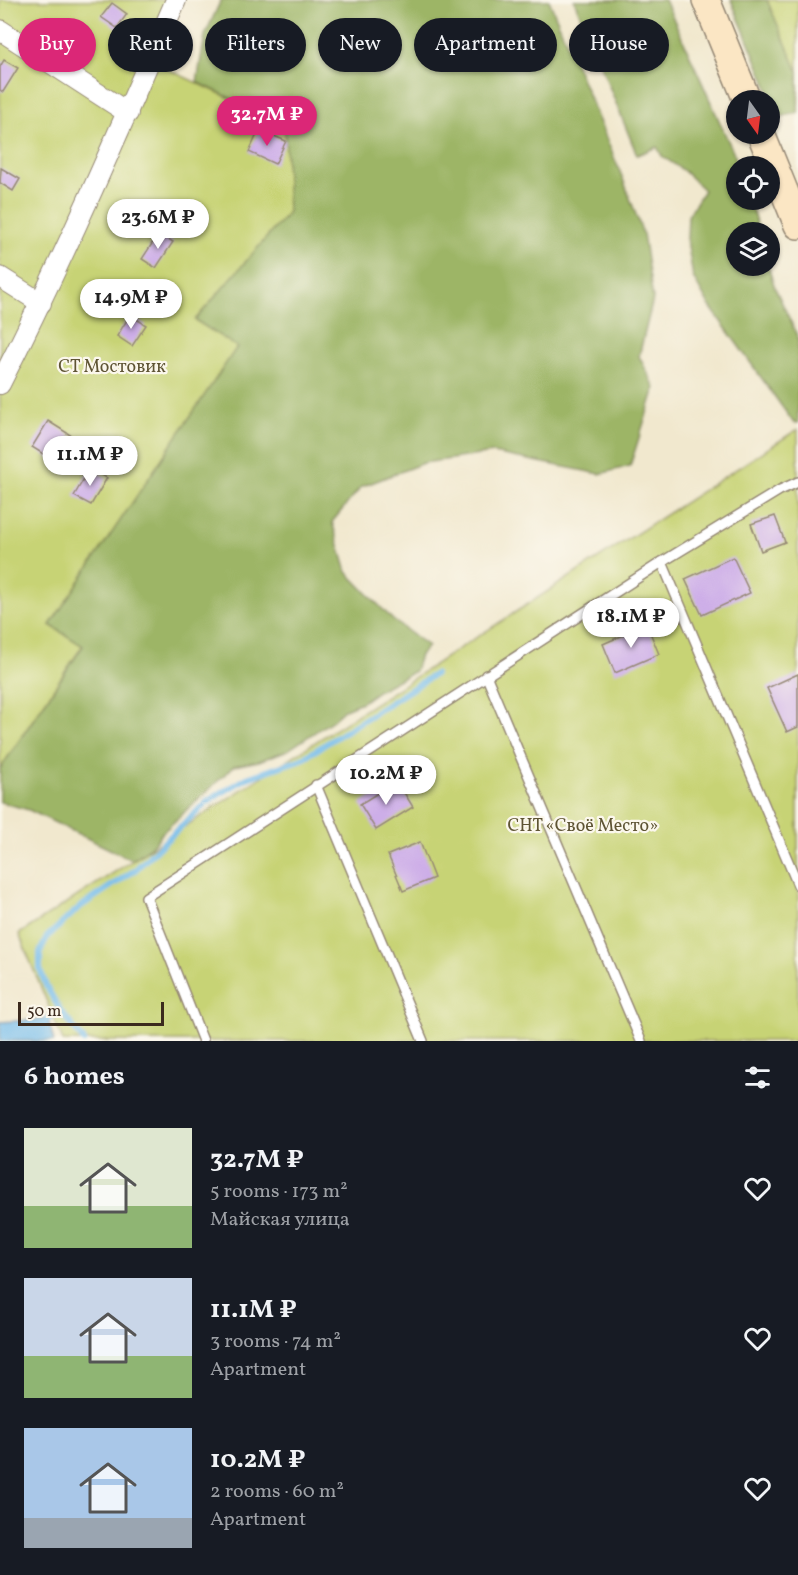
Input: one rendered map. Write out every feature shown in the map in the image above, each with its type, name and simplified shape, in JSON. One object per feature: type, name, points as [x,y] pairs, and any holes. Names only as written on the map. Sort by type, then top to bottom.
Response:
[{"type":"main road","points":[[706,0],[743,90]]},
{"type":"main road","points":[[764,144],[798,225]]},
{"type":"street","points":[[0,384],[41,303],[128,113],[176,0]]},
{"type":"street","points":[[0,30],[128,113]]},
{"type":"street","points":[[0,277],[41,303]]},
{"type":"lane","points":[[203,1041],[146,897],[662,561],[780,490],[798,482]]},
{"type":"lane","points":[[662,561],[798,885]]},
{"type":"lane","points":[[486,675],[641,1041]]},
{"type":"lane","points":[[316,785],[423,1041]]},
{"type":"green space","name":"СТ Мостовик","points":[[0,0],[176,0],[168,18],[108,18],[108,72],[174,72],[285,124],[288,213],[195,320],[238,346],[50,625],[83,645],[0,769]]},
{"type":"green space","points":[[221,0],[549,0],[556,18],[414,18],[414,72],[557,72],[557,19],[569,48],[569,72],[579,72],[643,234],[653,299],[639,356],[655,388],[630,466],[600,474],[493,453],[423,463],[361,487],[332,522],[347,572],[393,620],[428,646],[420,655],[415,671],[362,702],[345,709],[333,720],[288,750],[259,761],[234,766],[162,833],[153,845],[132,860],[29,810],[0,802],[0,769],[83,646],[50,625],[237,347],[195,320],[288,213],[285,124],[197,82],[205,35],[205,72],[306,72],[306,18],[213,18]]},
{"type":"green space","points":[[574,0],[665,0],[726,136],[726,144],[730,144],[735,156],[726,156],[726,210],[752,210],[756,222],[726,222],[726,276],[771,276],[798,337],[798,423],[793,422],[707,302],[693,277],[687,240],[688,216],[704,190],[684,171],[662,156],[657,147],[637,155],[603,72],[669,72],[669,18],[581,18]]},
{"type":"green space","points":[[731,0],[767,0],[798,72],[798,113],[780,117],[780,90],[769,90]]},
{"type":"green space","points":[[755,0],[798,0],[798,104]]},
{"type":"green space","name":"СНТ «Своё Место»","points":[[798,429],[798,1041],[63,1041],[19,934]]},
{"type":"water","points":[[48,1019],[54,1041],[0,1041],[0,1022]]},
{"type":"building","points":[[112,3],[127,14],[124,18],[108,18],[108,22],[101,17]]},
{"type":"building","points":[[4,60],[18,68],[3,92],[0,90],[0,67]]},
{"type":"building","points":[[259,130],[286,141],[275,164],[249,152]]},
{"type":"building","points":[[1,168],[20,179],[13,191],[0,183]]},
{"type":"building","points":[[159,233],[173,242],[156,268],[142,259]]},
{"type":"building","points":[[130,315],[146,325],[132,346],[117,336]]},
{"type":"building","points":[[48,421],[72,436],[56,462],[32,447]]},
{"type":"building","points":[[90,468],[107,478],[91,505],[74,496]]},
{"type":"building","points":[[775,516],[785,542],[761,551],[751,524]]},
{"type":"building","points":[[733,557],[750,593],[702,615],[685,579]]},
{"type":"building","points":[[647,625],[659,654],[615,673],[603,644]]},
{"type":"building","points":[[798,674],[798,727],[787,732],[767,688]]},
{"type":"building","points":[[397,781],[413,807],[376,830],[360,804]]},
{"type":"building","points":[[420,842],[434,878],[403,891],[388,855]]},
{"type":"waterway","points":[[84,1041],[60,1010],[46,986],[40,969],[40,952],[47,937],[80,907],[135,870],[209,800],[247,778],[302,759],[435,674]]},
{"type":"waterway","points":[[48,1019],[60,1010]]}]
